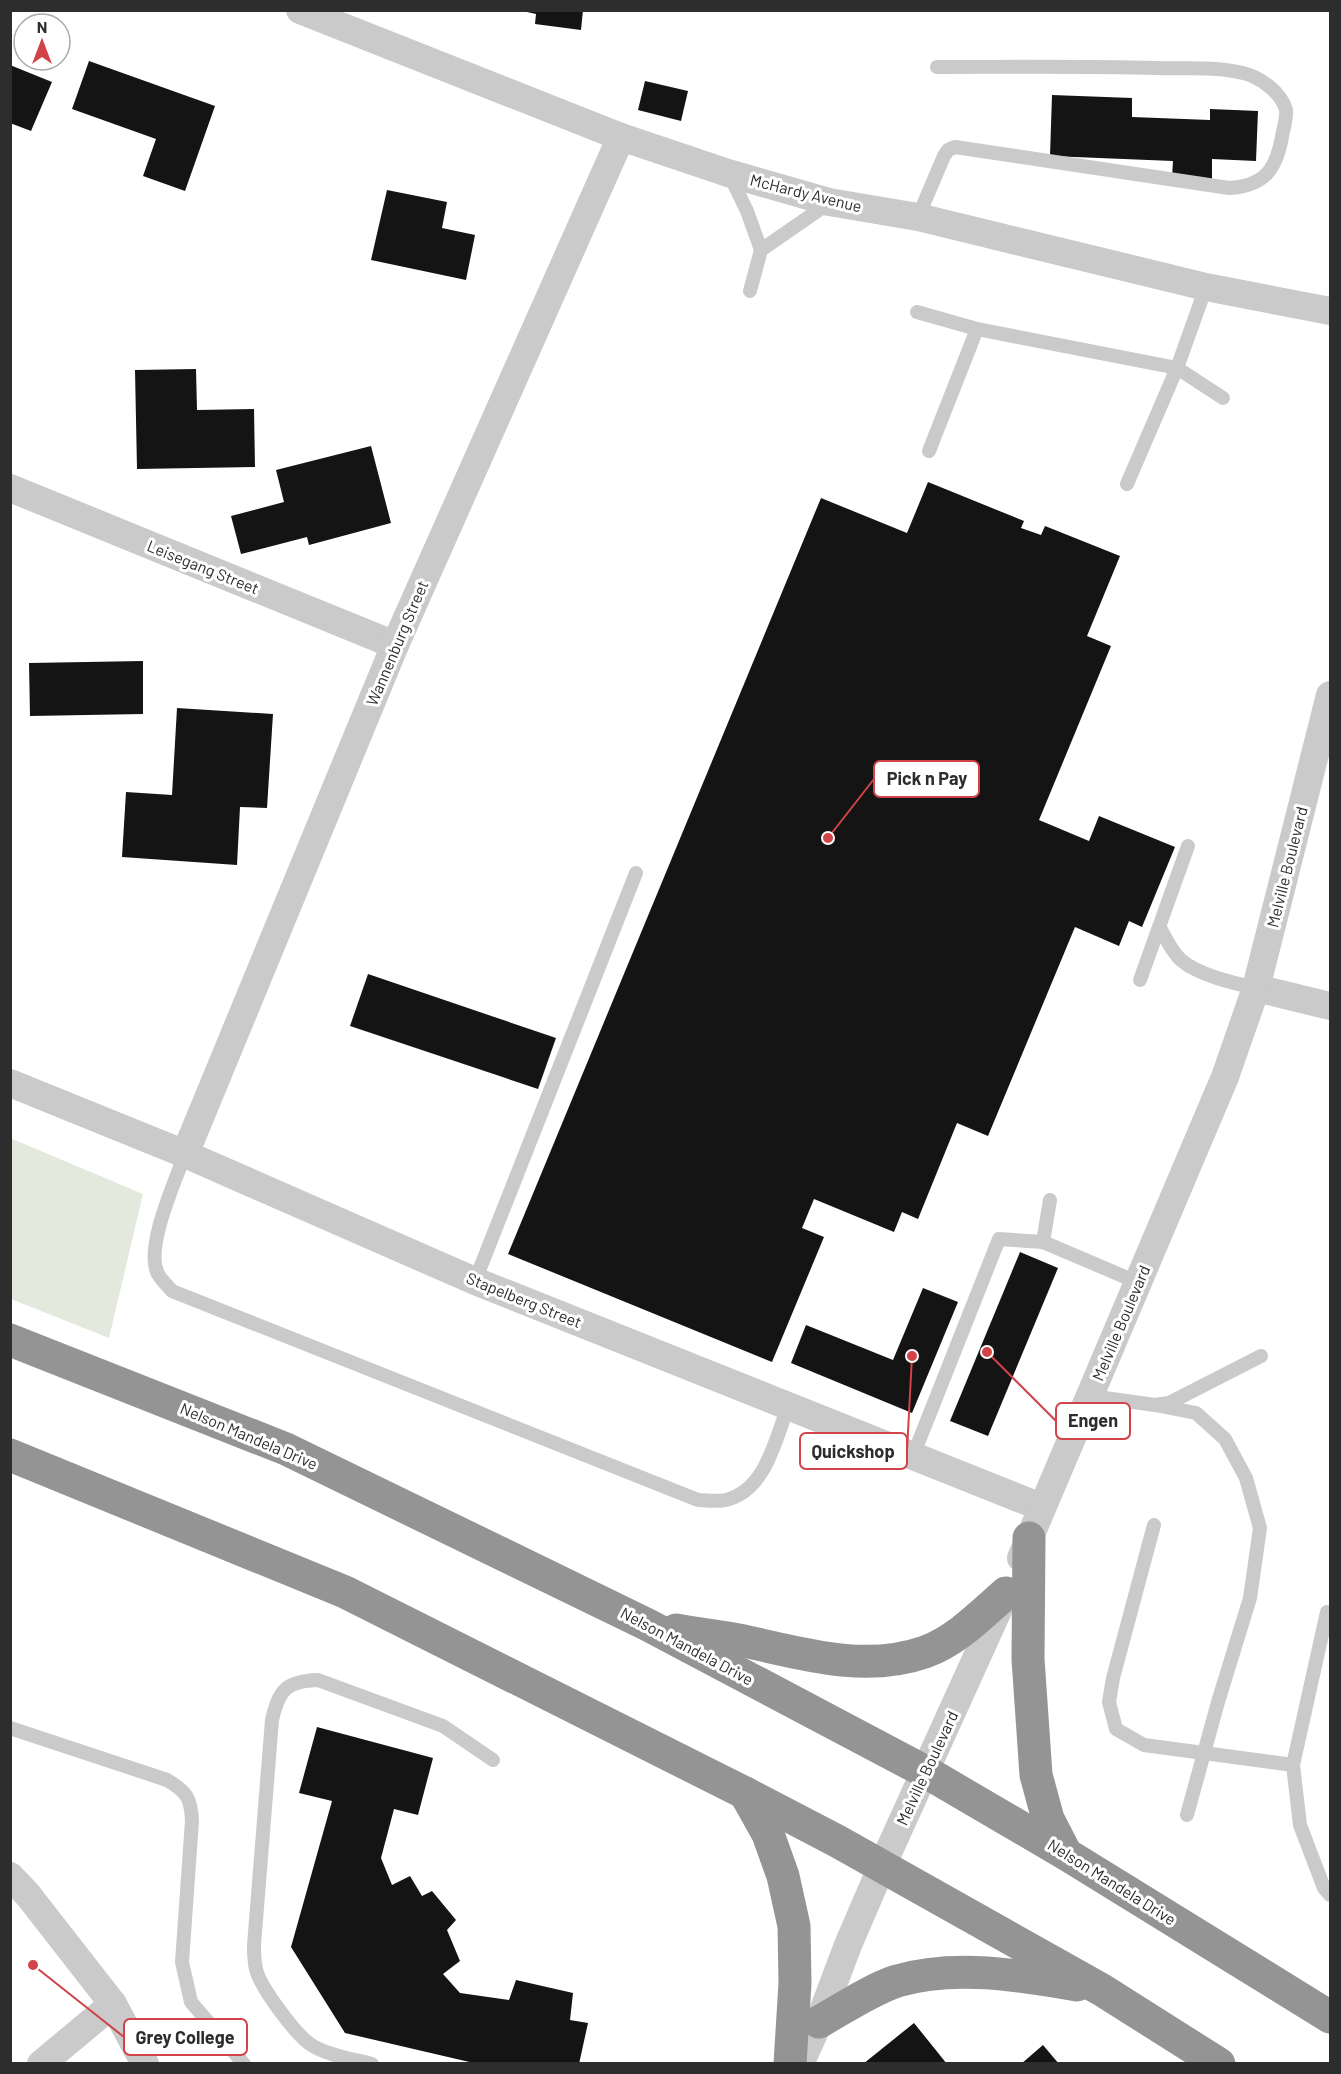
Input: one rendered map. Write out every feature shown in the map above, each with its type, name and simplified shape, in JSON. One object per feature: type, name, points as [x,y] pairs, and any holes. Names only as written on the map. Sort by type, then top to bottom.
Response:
[{"type":"highway","name":"Nelson Mandela Drive","points":[[10,1340],[286,1449],[648,1625],[926,1772],[1066,1854],[1330,2017]]},
{"type":"highway","points":[[10,1455],[345,1592],[745,1792],[1102,1990],[1219,2064]]},
{"type":"highway","points":[[1029,1538],[1028,1659],[1036,1775],[1048,1819],[1066,1854]]},
{"type":"highway","points":[[648,1625],[743,1641],[813,1657],[855,1662],[890,1660],[926,1652],[953,1637],[1006,1593]]},
{"type":"highway","points":[[745,1792],[768,1834],[783,1876],[794,1926],[795,1983],[790,2064]]},
{"type":"highway","points":[[819,2022],[895,1982],[932,1972],[1032,1977],[1102,1990]]},
{"type":"street","name":"McHardy Avenue","points":[[300,10],[621,137],[728,173],[830,202],[918,217],[1206,287],[1330,311]]},
{"type":"street","name":"Wannenburg Street","points":[[185,1154],[395,645],[621,137]]},
{"type":"street","name":"Leisegang Street","points":[[10,488],[395,645]]},
{"type":"street","name":"Melville Boulevard","points":[[800,2064],[882,1866],[1006,1593],[1225,1077],[1256,988],[1330,695]]},
{"type":"street","points":[[1256,988],[1330,1006]]},
{"type":"street","name":"Stapelberg Street","points":[[10,1083],[185,1154],[475,1281],[1041,1507]]},
{"type":"street","points":[[10,1876],[28,1895],[113,2004],[145,2064]]},
{"type":"street","points":[[41,2064],[113,2004]]},
{"type":"lane","points":[[918,217],[944,156],[948,150],[955,147],[1229,188],[1243,187],[1268,173],[1276,162],[1285,125],[1286,112],[1282,101],[1263,80],[1242,73],[1220,70],[1112,67],[937,67]]},
{"type":"lane","points":[[728,173],[747,211],[761,250],[750,291]]},
{"type":"lane","points":[[761,250],[830,202]]},
{"type":"lane","points":[[1127,484],[1177,368],[1206,287]]},
{"type":"lane","points":[[917,312],[977,328],[1177,368],[1223,398]]},
{"type":"lane","points":[[929,451],[977,328]]},
{"type":"lane","points":[[1140,980],[1188,846]]},
{"type":"lane","points":[[475,1281],[636,873]]},
{"type":"lane","points":[[1160,928],[1180,960],[1195,969],[1227,981],[1256,988]]},
{"type":"lane","points":[[185,1154],[156,1236],[154,1256],[157,1273],[172,1291],[698,1500],[726,1500],[742,1492],[762,1475],[788,1407]]},
{"type":"lane","points":[[1043,1242],[1050,1200]]},
{"type":"lane","points":[[913,1456],[999,1239],[1043,1242],[1137,1282]]},
{"type":"lane","points":[[1155,1405],[1170,1403],[1183,1397],[1261,1356]]},
{"type":"lane","points":[[1090,1396],[1196,1413],[1225,1439],[1246,1478],[1260,1528],[1250,1598],[1187,1815]]},
{"type":"lane","points":[[1154,1525],[1113,1678],[1109,1702],[1116,1729],[1144,1745],[1293,1765]]},
{"type":"lane","points":[[1327,1612],[1293,1765],[1300,1825],[1324,1888],[1330,1895]]},
{"type":"lane","points":[[372,2064],[330,2053],[314,2046],[298,2034],[262,1984],[256,1969],[254,1946],[272,1720],[276,1703],[282,1692],[291,1684],[302,1680],[318,1680],[443,1726],[493,1760]]},
{"type":"lane","points":[[10,1728],[167,1780],[182,1789],[191,1803],[192,1821],[182,1962],[184,1972],[191,2002],[244,2064]]},
{"type":"shaded area","points":[[10,1138],[143,1194],[109,1338],[11,1299]]},
{"type":"building","points":[[518,10],[583,10],[581,30],[535,24],[536,14]]},
{"type":"building","points":[[89,61],[215,106],[185,191],[143,176],[156,139],[72,109]]},
{"type":"building","points":[[10,65],[12,72],[27,72],[52,82],[31,131],[10,123]]},
{"type":"building","points":[[645,81],[688,91],[681,121],[638,110]]},
{"type":"building","points":[[1052,95],[1132,98],[1132,117],[1210,120],[1210,109],[1258,111],[1256,161],[1212,159],[1212,179],[1172,177],[1173,161],[1050,156]]},
{"type":"building","points":[[387,190],[447,202],[442,228],[475,235],[466,280],[371,260]]},
{"type":"building","points":[[196,369],[197,410],[254,409],[255,467],[137,469],[135,370]]},
{"type":"building","points":[[371,446],[391,523],[309,545],[307,537],[241,554],[231,516],[284,502],[276,470]]},
{"type":"building","points":[[928,482],[1024,521],[1021,528],[1041,535],[1045,526],[1120,556],[1087,636],[1111,646],[1039,820],[1089,841],[1099,816],[1175,847],[1142,927],[1129,921],[1119,946],[1075,927],[988,1136],[957,1123],[918,1219],[902,1212],[894,1232],[814,1199],[802,1228],[824,1237],[772,1362],[508,1254],[821,498],[907,533]]},
{"type":"building","points":[[143,661],[143,714],[30,716],[29,663]]},
{"type":"building","points":[[177,708],[273,714],[267,808],[240,807],[237,865],[122,857],[126,792],[172,795]]},
{"type":"building","points":[[368,974],[556,1038],[538,1089],[350,1026]]},
{"type":"building","points":[[1020,1252],[1058,1268],[988,1436],[950,1421]]},
{"type":"building","points":[[923,1288],[958,1302],[912,1413],[791,1363],[806,1325],[893,1360]]},
{"type":"building","points":[[317,1727],[433,1758],[418,1815],[394,1809],[381,1858],[392,1885],[410,1876],[422,1896],[432,1891],[456,1920],[447,1930],[460,1961],[443,1974],[460,1993],[509,2000],[516,1980],[573,1993],[570,2020],[588,2023],[579,2064],[478,2064],[345,2033],[291,1947],[332,1801],[299,1793]]},
{"type":"building","points":[[914,2023],[947,2064],[863,2064]]},
{"type":"building","points":[[1043,2045],[1059,2064],[1021,2064]]},
{"type":"place","name":"Pick n Pay","points":[[828,838]]},
{"type":"place","name":"Engen","points":[[987,1352]]},
{"type":"place","name":"Quickshop","points":[[912,1356]]},
{"type":"place","name":"Grey College","points":[[33,1965]]}]
